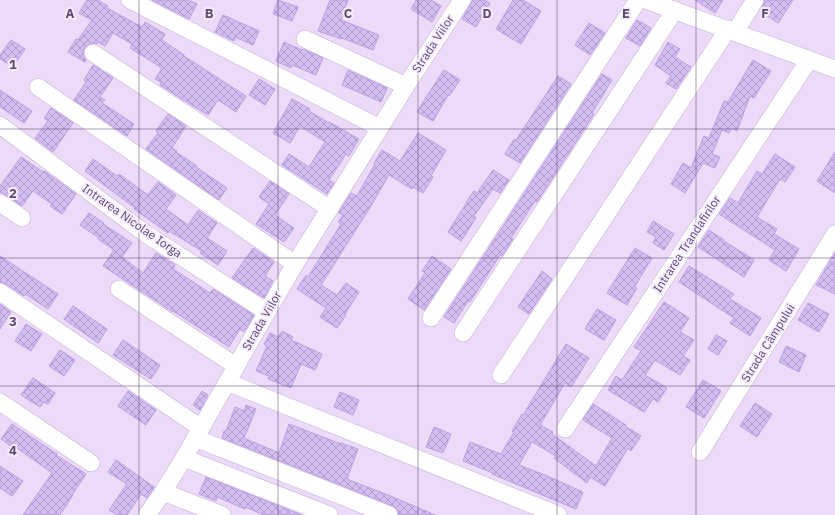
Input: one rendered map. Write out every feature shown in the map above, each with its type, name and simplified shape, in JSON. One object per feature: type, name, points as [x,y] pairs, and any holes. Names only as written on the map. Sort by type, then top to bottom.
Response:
[{"type":"street","points":[[130,0],[380,128]]},
{"type":"street","name":"Strada Viilor","points":[[147,515],[164,492],[295,264],[406,86],[462,0]]},
{"type":"street","points":[[431,318],[638,0]]},
{"type":"street","points":[[646,0],[835,69]]},
{"type":"street","points":[[501,375],[731,31],[755,0]]},
{"type":"street","points":[[463,333],[675,10]]},
{"type":"street","points":[[304,38],[406,86]]},
{"type":"street","points":[[93,53],[330,209]]},
{"type":"street","name":"Intrarea Trandafirilor","points":[[565,429],[808,60]]},
{"type":"street","points":[[38,87],[295,264]]},
{"type":"street","name":"Intrarea Nicolae Iorga","points":[[0,125],[146,234],[267,312]]},
{"type":"street","points":[[0,203],[22,218]]},
{"type":"street","name":"Strada Câmpului","points":[[700,452],[835,234]]},
{"type":"street","points":[[120,289],[236,366]]},
{"type":"street","points":[[0,292],[198,433],[389,515]]},
{"type":"street","points":[[227,382],[558,515]]},
{"type":"street","points":[[0,402],[91,463]]},
{"type":"street","points":[[184,458],[329,515]]},
{"type":"street","points":[[164,492],[222,515]]},
{"type":"shaded area","points":[[0,0],[835,0],[835,515],[0,515]]},
{"type":"building","points":[[87,0],[98,0],[108,6],[107,8],[142,27],[145,22],[165,34],[162,40],[246,96],[236,112],[218,100],[208,115],[177,96],[160,85],[161,82],[155,79],[162,68],[130,48],[132,44],[113,33],[105,46],[98,42],[97,44],[89,44],[85,47],[83,53],[86,60],[85,62],[68,52],[76,39],[78,40],[92,20],[79,13]]},
{"type":"building","points":[[152,0],[188,0],[197,4],[189,19]]},
{"type":"building","points":[[278,0],[298,7],[292,21],[273,14]]},
{"type":"building","points":[[330,0],[348,0],[341,20],[379,35],[373,50],[342,38],[318,31]]},
{"type":"building","points":[[416,0],[431,0],[441,6],[432,22],[411,9]]},
{"type":"building","points":[[473,0],[484,0],[490,3],[476,27],[462,19]]},
{"type":"building","points":[[513,0],[523,0],[541,11],[521,44],[496,29]]},
{"type":"building","points":[[695,0],[723,0],[715,13]]},
{"type":"building","points":[[765,0],[793,0],[778,23],[760,11]]},
{"type":"building","points":[[223,15],[259,31],[253,45],[235,37],[234,41],[215,32]]},
{"type":"building","points":[[637,20],[651,28],[640,46],[626,38]]},
{"type":"building","points":[[589,23],[605,33],[590,55],[575,45]]},
{"type":"building","points":[[11,40],[25,49],[13,67],[0,59],[0,55]]},
{"type":"building","points":[[284,42],[323,58],[316,75],[292,65],[291,68],[276,61]]},
{"type":"building","points":[[668,42],[680,49],[675,57],[691,67],[676,89],[666,83],[671,76],[655,65]]},
{"type":"building","points":[[753,60],[771,71],[754,98],[750,96],[737,131],[731,128],[729,133],[722,130],[712,154],[720,157],[715,168],[703,163],[685,193],[671,184],[683,163],[691,168],[704,136],[709,138],[724,101],[728,102]]},
{"type":"building","points":[[93,65],[113,78],[100,97],[105,100],[102,103],[134,124],[127,136],[74,100],[86,82],[84,80]]},
{"type":"building","points":[[348,70],[387,88],[381,102],[342,85]]},
{"type":"building","points":[[444,70],[460,80],[449,96],[448,95],[433,121],[417,112]]},
{"type":"building","points":[[602,74],[612,80],[592,113],[594,114],[537,202],[535,201],[511,238],[513,239],[502,256],[500,255],[470,302],[468,301],[454,323],[444,317]]},
{"type":"building","points":[[558,76],[571,84],[520,163],[505,154],[514,139],[516,140]]},
{"type":"building","points":[[259,79],[275,89],[265,105],[249,95]]},
{"type":"building","points":[[0,90],[32,111],[24,123],[0,107]]},
{"type":"building","points":[[292,99],[310,109],[309,111],[329,123],[359,139],[349,156],[346,154],[329,180],[334,183],[327,194],[282,165],[289,154],[309,167],[325,142],[300,126],[290,143],[273,133]]},
{"type":"building","points":[[51,108],[73,123],[53,152],[35,138],[48,121],[44,118]]},
{"type":"building","points":[[168,114],[186,126],[172,148],[197,166],[196,167],[227,188],[219,200],[146,149],[158,133],[156,131]]},
{"type":"building","points":[[418,133],[446,150],[431,176],[433,177],[423,193],[413,187],[412,189],[389,175],[321,285],[337,295],[346,283],[359,292],[337,328],[320,317],[326,308],[297,289],[306,275],[308,277],[341,224],[338,222],[343,215],[339,212],[351,193],[357,196],[382,150],[400,161]]},
{"type":"building","points":[[835,152],[835,193],[817,181]]},
{"type":"building","points":[[775,154],[795,167],[785,182],[780,179],[757,217],[777,229],[774,234],[799,249],[786,271],[769,260],[775,250],[719,214],[730,198],[738,203],[757,171],[762,174]]},
{"type":"building","points":[[21,157],[43,172],[44,171],[76,194],[62,214],[50,206],[52,204],[33,191],[22,206],[0,192],[0,186]]},
{"type":"building","points":[[93,159],[117,176],[119,174],[148,195],[158,182],[176,195],[166,209],[188,225],[198,210],[217,223],[207,238],[227,251],[218,265],[200,253],[202,251],[169,231],[168,233],[134,209],[135,208],[85,171]]},
{"type":"building","points":[[493,170],[509,180],[500,193],[493,189],[474,216],[476,218],[461,241],[448,232],[466,202],[474,191],[477,193]]},
{"type":"building","points":[[270,181],[289,194],[275,215],[294,228],[284,242],[256,224],[269,204],[259,197]]},
{"type":"building","points":[[89,213],[132,243],[122,257],[143,273],[156,253],[175,265],[173,269],[210,293],[213,289],[254,315],[244,332],[240,329],[229,347],[103,266],[114,250],[80,225]]},
{"type":"building","points":[[653,221],[674,234],[664,250],[653,243],[656,237],[647,232]]},
{"type":"building","points":[[709,230],[754,260],[744,277],[698,247]]},
{"type":"building","points":[[253,248],[274,262],[265,276],[273,281],[264,298],[232,278]]},
{"type":"building","points":[[635,248],[652,258],[635,286],[637,288],[627,305],[607,293]]},
{"type":"building","points":[[835,253],[835,294],[816,285]]},
{"type":"building","points":[[0,256],[58,294],[48,309],[25,294],[24,296],[6,284],[0,282]]},
{"type":"building","points":[[432,256],[451,269],[424,310],[408,299],[425,273],[422,271]]},
{"type":"building","points":[[689,266],[734,294],[730,299],[761,318],[750,336],[730,323],[734,318],[679,282]]},
{"type":"building","points":[[542,271],[552,279],[529,314],[518,307]]},
{"type":"building","points":[[664,302],[689,318],[680,332],[694,340],[683,356],[690,360],[680,375],[655,360],[645,375],[667,388],[658,402],[653,399],[644,412],[608,390],[616,376],[622,380],[641,351],[634,347]]},
{"type":"building","points":[[808,303],[829,314],[819,332],[798,320]]},
{"type":"building","points":[[0,304],[11,312],[0,329]]},
{"type":"building","points":[[73,306],[107,329],[98,343],[64,319]]},
{"type":"building","points":[[597,309],[616,320],[604,340],[585,329]]},
{"type":"building","points":[[26,324],[42,334],[31,351],[15,341]]},
{"type":"building","points":[[282,331],[293,337],[291,340],[322,354],[315,370],[301,364],[291,388],[268,379],[269,376],[256,371],[267,346],[264,344],[270,333],[278,337]]},
{"type":"building","points":[[716,335],[727,341],[718,355],[708,349]]},
{"type":"building","points":[[123,340],[160,365],[151,379],[113,355]]},
{"type":"building","points":[[566,344],[589,358],[571,387],[565,383],[540,425],[553,432],[552,434],[596,466],[612,438],[583,420],[593,404],[641,436],[631,451],[628,448],[605,486],[590,477],[587,483],[554,458],[556,456],[532,442],[519,465],[583,492],[576,509],[463,461],[470,442],[501,454],[514,432],[512,431],[522,414],[523,415]]},
{"type":"building","points":[[786,346],[806,355],[799,372],[779,362]]},
{"type":"building","points":[[60,350],[75,360],[64,376],[49,366]]},
{"type":"building","points":[[33,378],[55,393],[48,404],[44,402],[40,407],[21,395]]},
{"type":"building","points":[[703,380],[721,391],[704,418],[686,407]]},
{"type":"building","points":[[128,391],[156,410],[146,425],[118,406]]},
{"type":"building","points":[[202,391],[208,395],[200,410],[193,405]]},
{"type":"building","points":[[340,392],[359,400],[353,415],[334,407]]},
{"type":"building","points":[[755,403],[772,414],[757,437],[740,426]]},
{"type":"building","points":[[246,405],[256,409],[244,438],[279,453],[289,424],[358,449],[347,479],[435,515],[399,515],[397,509],[393,506],[222,438],[235,407],[244,411]]},
{"type":"building","points":[[12,424],[86,474],[60,515],[23,515],[52,473],[17,448],[16,450],[1,439]]},
{"type":"building","points":[[434,427],[451,434],[443,453],[426,447]]},
{"type":"building","points":[[116,460],[154,487],[147,498],[141,494],[127,515],[117,515],[109,510],[127,484],[108,472]]},
{"type":"building","points":[[0,466],[23,481],[12,496],[0,488]]},
{"type":"building","points":[[206,477],[302,515],[264,515],[217,497],[216,501],[199,494]]}]
